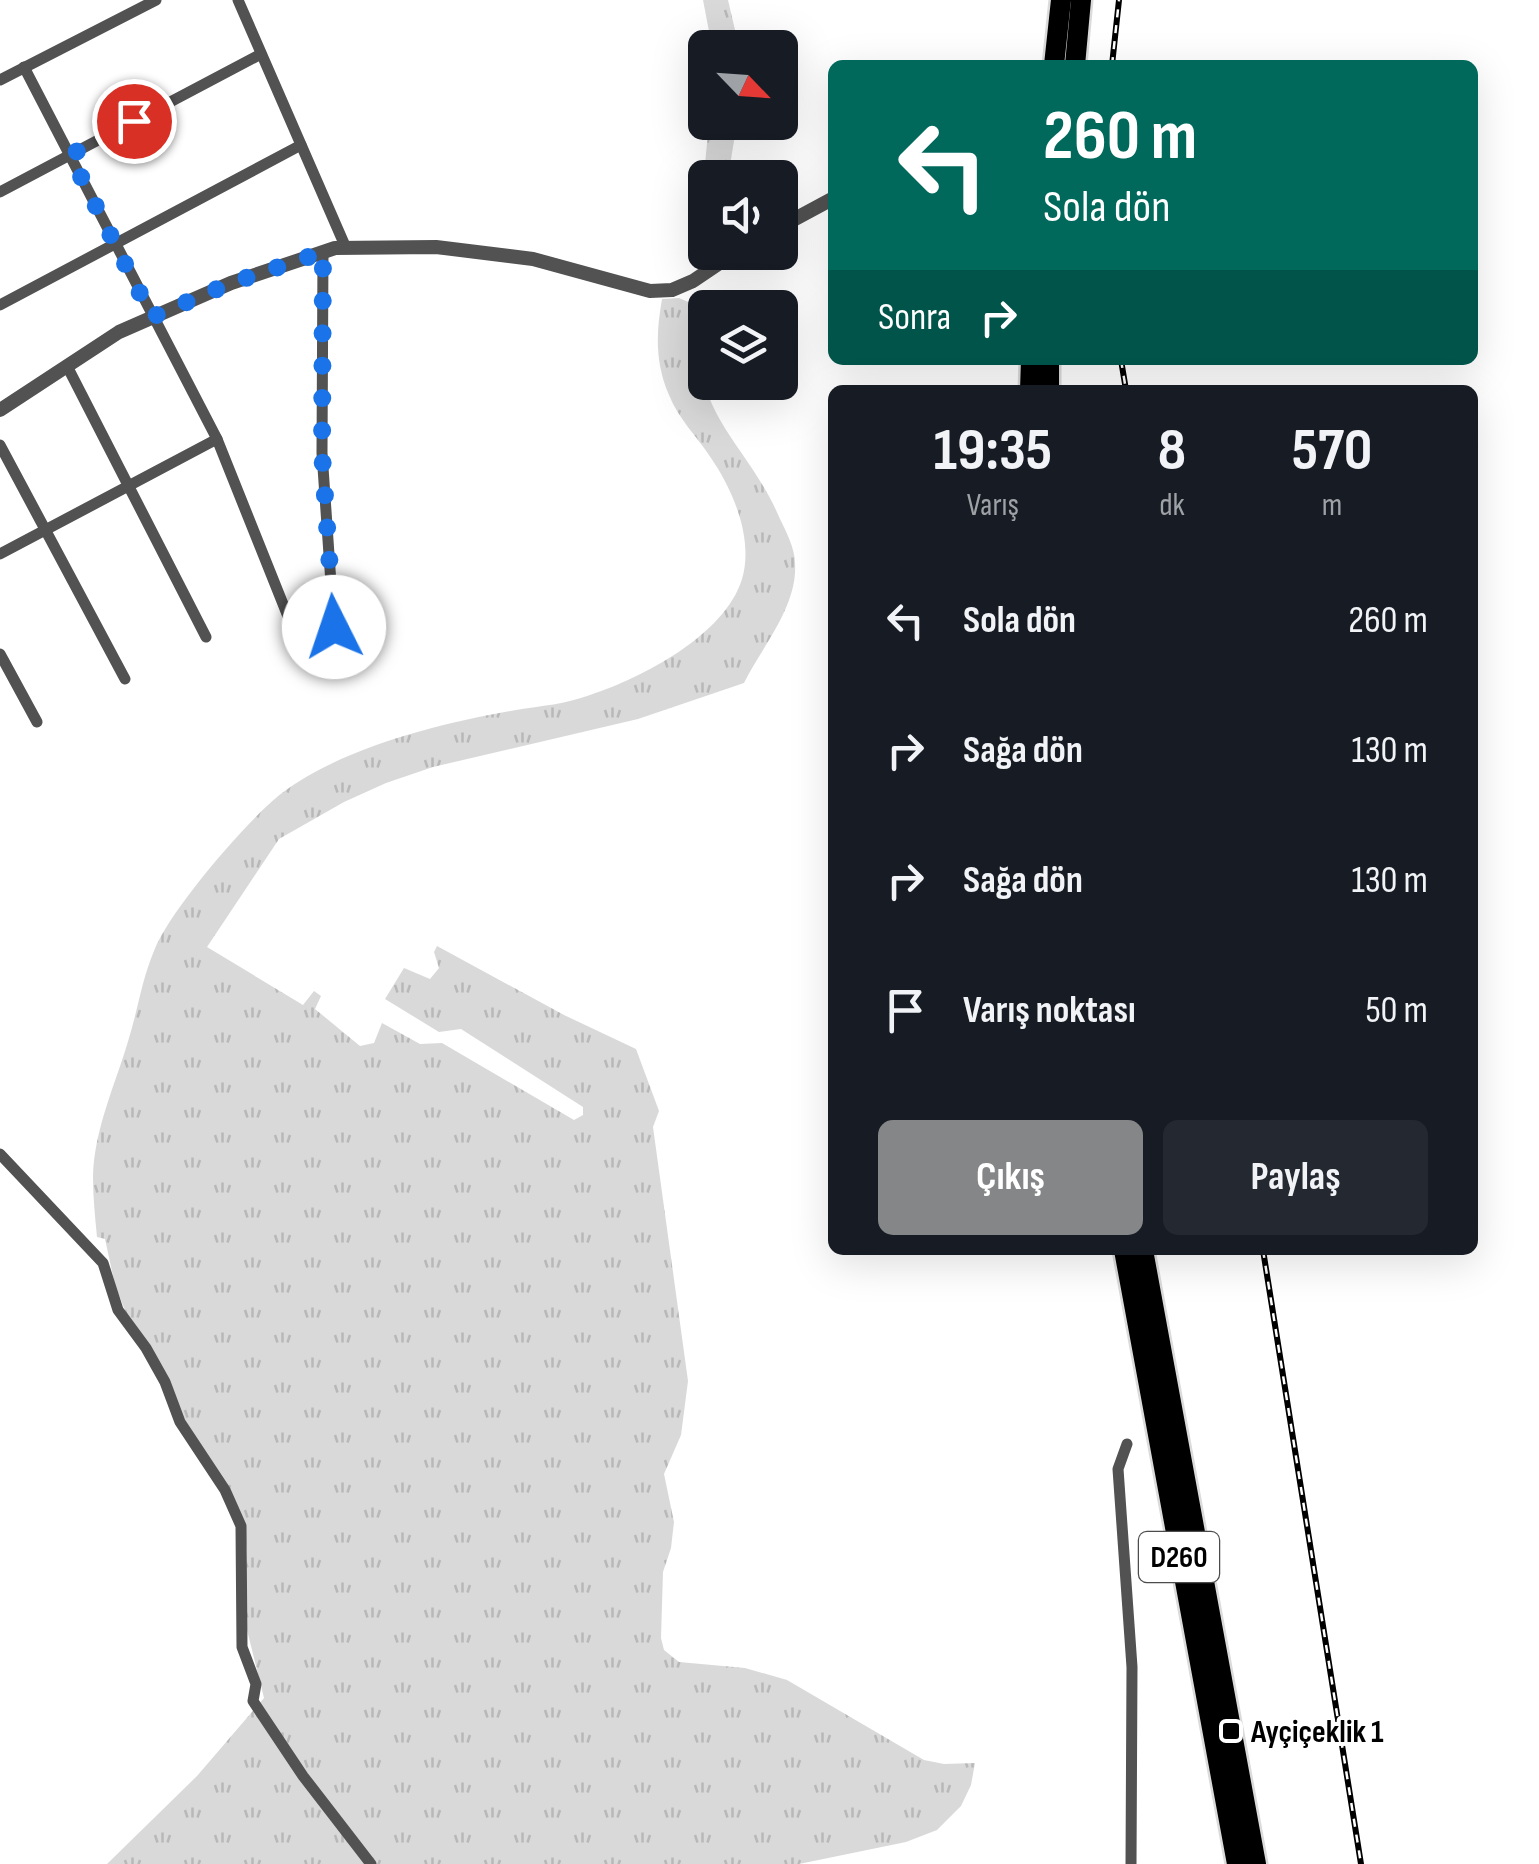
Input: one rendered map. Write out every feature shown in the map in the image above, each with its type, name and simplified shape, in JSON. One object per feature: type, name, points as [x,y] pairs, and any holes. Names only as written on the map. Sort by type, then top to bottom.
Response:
[{"type":"highway","points":[[1055,60],[1062,0]]},
{"type":"highway","points":[[1075,60],[1081,0]]},
{"type":"highway","name":"D260","points":[[1125,1255],[1237,1864]]},
{"type":"highway","name":"D260","points":[[1145,1255],[1256,1864]]},
{"type":"street","points":[[0,80],[136,4],[156,0]]},
{"type":"street","points":[[238,0],[346,248]]},
{"type":"street","points":[[0,192],[261,54]]},
{"type":"street","points":[[24,67],[217,439],[293,628]]},
{"type":"street","points":[[0,306],[301,145]]},
{"type":"street","points":[[798,217],[828,201]]},
{"type":"street","points":[[0,410],[119,332],[231,283],[323,252],[436,246],[534,260],[650,291],[672,290],[709,270]]},
{"type":"street","points":[[323,252],[322,453],[334,627]]},
{"type":"street","points":[[67,366],[206,637]]},
{"type":"street","points":[[0,554],[217,439]]},
{"type":"street","points":[[0,445],[125,679]]},
{"type":"street","points":[[0,654],[37,722]]},
{"type":"street","points":[[0,1154],[102,1263],[118,1310],[146,1348],[165,1382],[180,1422],[225,1490],[241,1526],[242,1648],[256,1684],[253,1701],[303,1776],[371,1864]]},
{"type":"street","points":[[1127,1444],[1118,1469],[1132,1666],[1131,1864]]},
{"type":"green space","points":[[703,0],[728,0],[735,30],[709,30]]},
{"type":"green space","points":[[707,140],[734,140],[731,160],[705,160]]},
{"type":"green space","points":[[662,299],[688,302],[688,400],[710,400],[766,491],[795,558],[791,595],[785,610],[744,683],[638,719],[433,767],[344,802],[279,839],[207,947],[303,1005],[314,991],[321,996],[315,1009],[360,1046],[374,1043],[382,1023],[420,1044],[442,1043],[574,1120],[583,1115],[583,1107],[461,1029],[439,1032],[385,999],[404,968],[430,979],[439,968],[434,952],[437,946],[636,1049],[659,1111],[653,1127],[688,1381],[681,1435],[664,1474],[674,1522],[663,1572],[664,1650],[679,1662],[745,1668],[787,1680],[924,1760],[975,1763],[971,1785],[961,1806],[937,1830],[906,1842],[799,1864],[107,1864],[197,1776],[264,1698],[245,1622],[244,1525],[128,1318],[115,1285],[105,1239],[97,1237],[93,1177],[97,1141],[150,962],[162,934],[211,867],[267,806],[307,777],[394,739],[487,715],[572,701],[633,678],[700,636],[733,599],[745,564],[743,532],[727,485],[669,395],[659,360]]},
{"type":"railway","points":[[1113,60],[1119,0]]},
{"type":"railway","points":[[1122,365],[1125,385]]},
{"type":"railway","points":[[1264,1255],[1361,1864]]},
{"type":"place","name":"Ayçiçeklik 1","points":[[1231,1731]]},
{"type":"route","points":[[134,121],[70,155],[152,317],[231,283],[323,252],[322,453],[334,627]]}]
